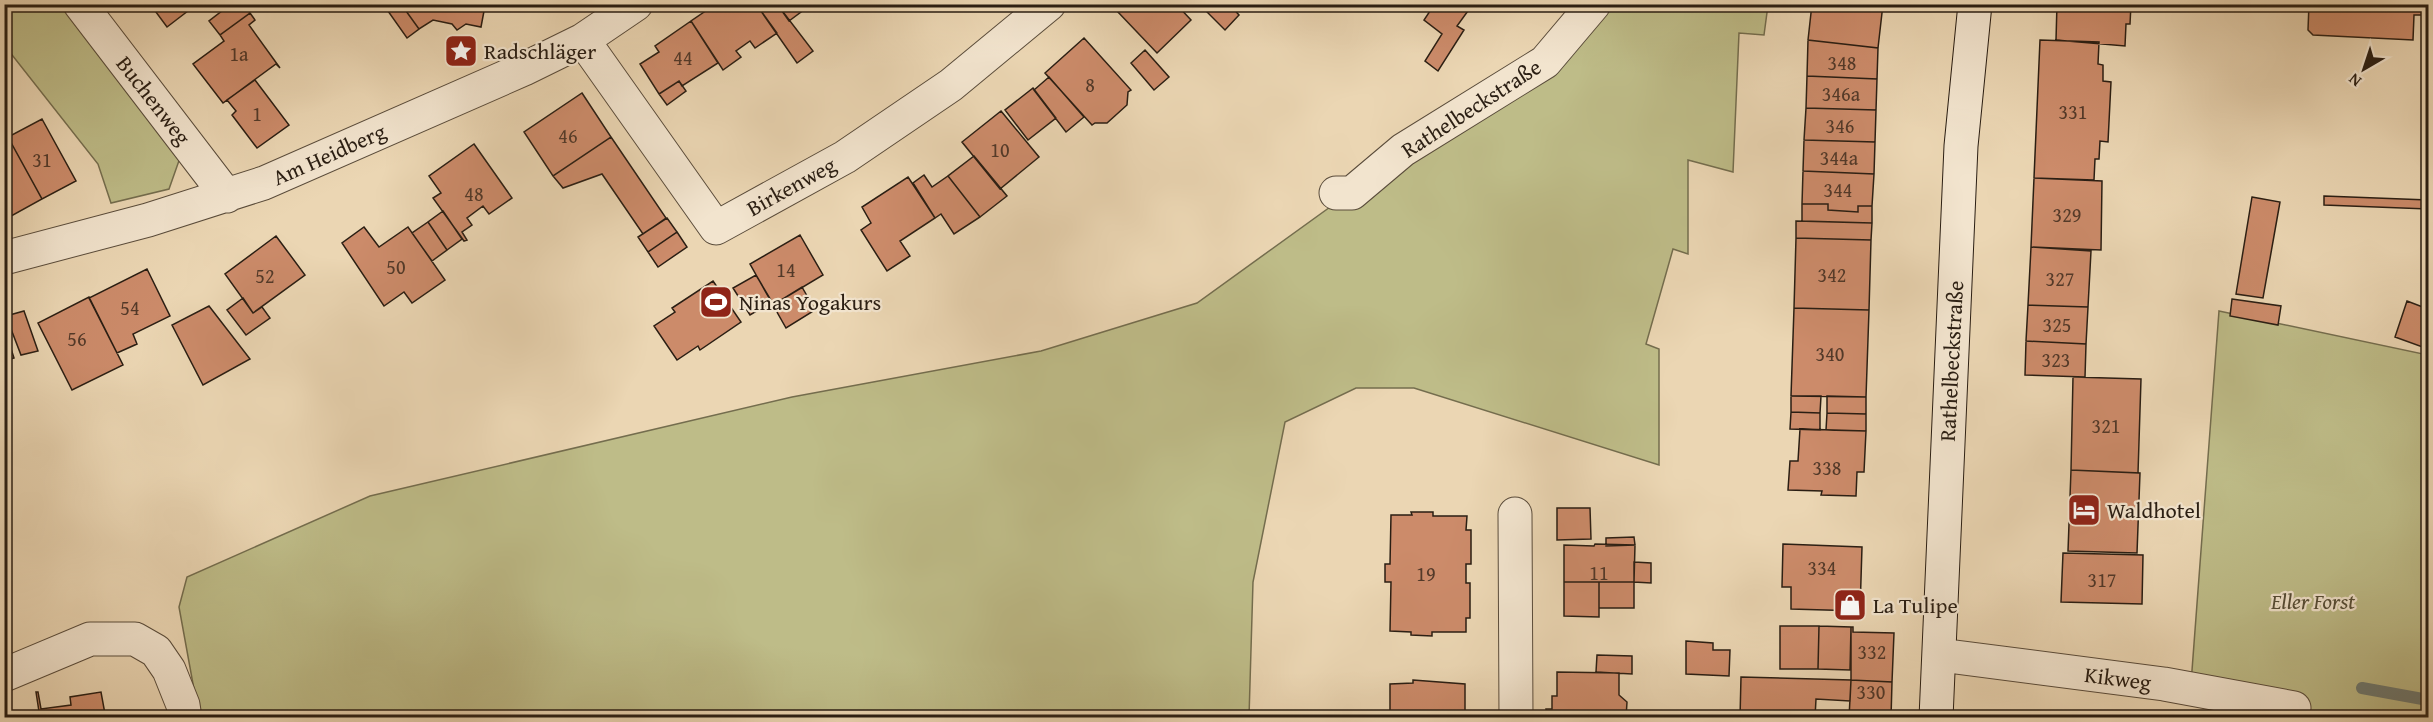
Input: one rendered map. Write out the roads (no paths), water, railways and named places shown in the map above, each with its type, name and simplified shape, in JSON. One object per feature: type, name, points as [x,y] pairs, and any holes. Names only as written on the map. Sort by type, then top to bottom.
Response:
[{"type":"street","name":"Buchenweg","points":[[80,4],[227,196]]},
{"type":"street","name":"Am Heidberg","points":[[4,258],[148,220],[264,183],[524,69],[583,40],[636,4]]},
{"type":"street","name":"Birkenweg","points":[[583,40],[716,228],[845,157],[951,85],[1049,4]]},
{"type":"street","name":"Rathelbeckstraße","points":[[1336,193],[1352,193],[1403,150],[1545,62],[1594,4]]},
{"type":"street","name":"Rathelbeckstraße","points":[[1936,717],[1961,146],[1975,4]]},
{"type":"street","points":[[1515,514],[1516,717]]},
{"type":"street","points":[[4,675],[90,639],[135,639],[156,651],[169,670],[185,717]]},
{"type":"street","name":"Kikweg","points":[[1940,656],[2164,684],[2294,708]]},
{"type":"waterway","points":[[2362,688],[2428,700]]},
{"type":"place","name":"Radschläger","points":[[461,51]]},
{"type":"place","name":"Ninas Yogakurs","points":[[716,302]]},
{"type":"place","name":"Waldhotel","points":[[2084,510]]},
{"type":"place","name":"La Tulipe","points":[[1850,605]]},
{"type":"park label","name":"Eller Forst","points":[[2313,601]]}]
